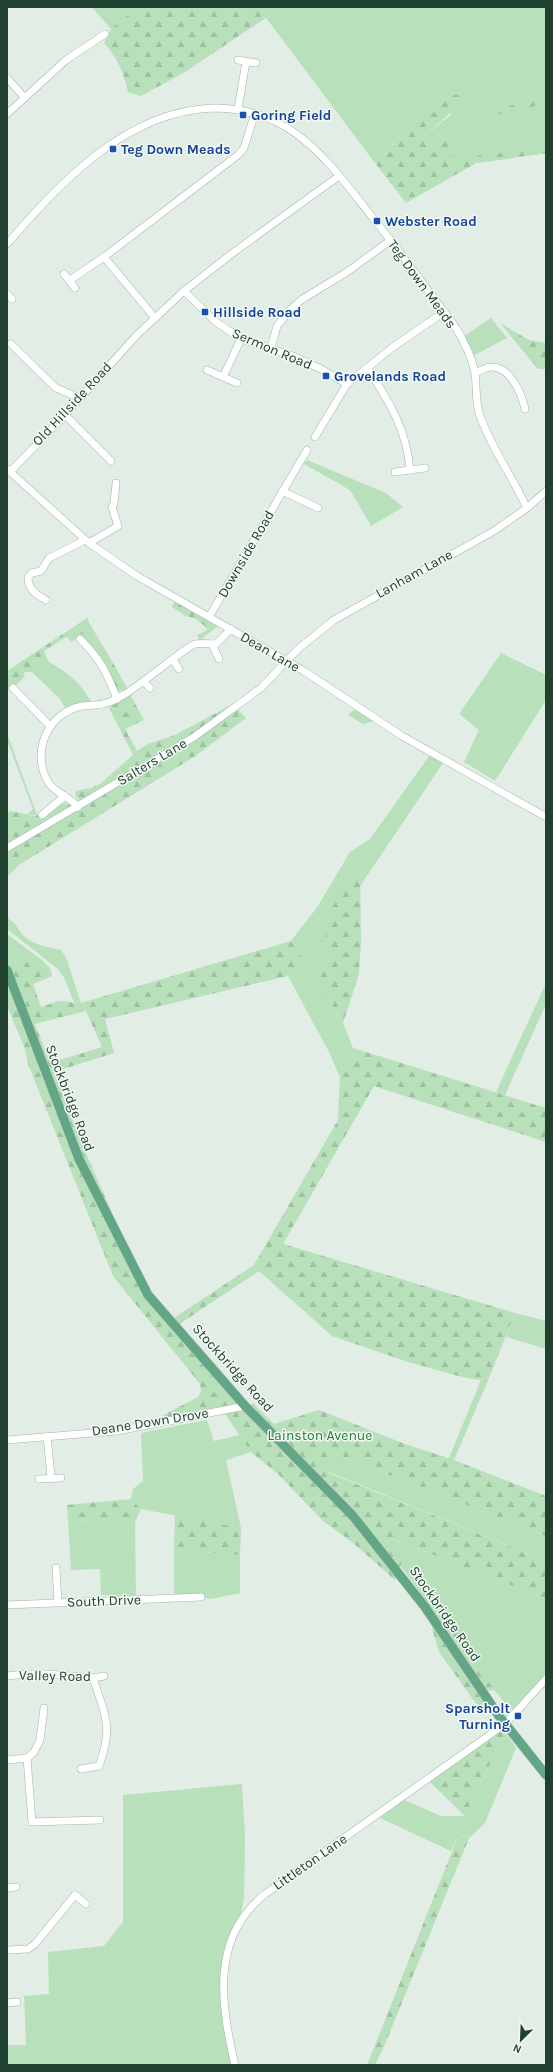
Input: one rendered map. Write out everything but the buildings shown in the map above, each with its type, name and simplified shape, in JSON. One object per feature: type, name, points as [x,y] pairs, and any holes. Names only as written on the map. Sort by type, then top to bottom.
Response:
[{"type":"main road","name":"Stockbridge Road","points":[[7,970],[79,1158],[148,1295],[245,1406],[353,1516],[426,1607],[505,1724],[546,1775]]},
{"type":"street","points":[[7,114],[66,60],[105,34]]},
{"type":"street","points":[[238,60],[256,63]]},
{"type":"street","points":[[238,109],[246,62]]},
{"type":"street","points":[[7,78],[25,98]]},
{"type":"street","name":"Teg Down Meads","points":[[7,244],[52,194],[93,158],[115,142],[147,124],[178,112],[198,109],[238,109],[256,113],[274,120],[295,133],[310,145],[340,176],[391,240],[464,341],[475,373],[477,401],[480,416],[496,453],[518,489],[527,508]]},
{"type":"street","points":[[70,280],[104,257],[238,155],[244,148],[256,113]]},
{"type":"street","points":[[104,257],[155,318],[184,291],[234,252],[340,176]]},
{"type":"street","points":[[271,348],[277,326],[289,310],[301,300],[347,272],[391,240]]},
{"type":"street","points":[[64,274],[75,288]]},
{"type":"street","name":"Sermon Road","points":[[184,291],[216,322],[241,339],[271,348],[321,370],[347,384]]},
{"type":"street","points":[[315,436],[347,384],[393,347],[444,312]]},
{"type":"street","name":"Old Hillside Road","points":[[8,470],[65,415],[137,335],[155,318]]},
{"type":"street","points":[[223,377],[241,339]]},
{"type":"street","points":[[11,344],[56,388],[80,398]]},
{"type":"street","points":[[475,373],[491,366],[502,369],[509,376],[523,400],[525,409]]},
{"type":"street","points":[[367,368],[392,407],[402,432],[410,470]]},
{"type":"street","points":[[207,370],[237,383]]},
{"type":"street","points":[[65,415],[111,461]]},
{"type":"street","name":"Downside Road","points":[[209,617],[307,450]]},
{"type":"street","points":[[396,472],[424,468]]},
{"type":"street","name":"Dean Lane","points":[[8,470],[87,541],[137,576],[324,683],[389,728],[546,817]]},
{"type":"street","points":[[46,600],[31,590],[28,577],[32,573],[41,571],[49,558],[118,526],[112,507],[114,503],[116,483]]},
{"type":"street","points":[[282,491],[318,508]]},
{"type":"street","name":"Lanham Lane","points":[[286,662],[314,635],[334,620],[416,573],[494,531],[527,508],[546,491]]},
{"type":"street","points":[[78,807],[73,800],[49,784],[44,771],[41,747],[50,726],[58,718],[82,706],[108,704],[144,682],[194,644],[212,644],[221,640],[230,629]]},
{"type":"street","points":[[80,639],[92,650],[105,668],[117,699]]},
{"type":"street","points":[[212,644],[219,659]]},
{"type":"street","points":[[173,660],[179,669]]},
{"type":"street","name":"Salters Lane","points":[[7,848],[78,807],[194,736],[262,688],[286,662]]},
{"type":"street","points":[[144,682],[150,688]]},
{"type":"street","points":[[13,688],[50,726]]},
{"type":"street","points":[[42,815],[65,796]]},
{"type":"street","name":"Deane Down Drove","points":[[7,1440],[117,1430],[245,1406]]},
{"type":"street","points":[[47,1436],[51,1477]]},
{"type":"street","points":[[39,1479],[51,1477],[61,1478]]},
{"type":"street","points":[[56,1568],[58,1602]]},
{"type":"street","name":"South Drive","points":[[7,1605],[201,1598]]},
{"type":"street","name":"Valley Road","points":[[7,1676],[32,1674],[93,1678],[104,1676]]},
{"type":"street","points":[[81,1769],[99,1766],[105,1748],[107,1722],[93,1678]]},
{"type":"street","name":"Littleton Lane","points":[[235,2065],[226,2018],[223,1977],[237,1928],[246,1912],[265,1894],[505,1724],[546,1679]]},
{"type":"street","points":[[7,1760],[27,1758],[36,1750],[40,1740],[44,1708]]},
{"type":"street","points":[[27,1758],[32,1822],[100,1820]]},
{"type":"street","points":[[7,1888],[16,1887]]},
{"type":"street","points":[[7,1950],[28,1949],[35,1944],[75,1895],[86,1904]]},
{"type":"street","points":[[7,2003],[17,2002]]},
{"type":"green space","points":[[92,7],[139,7],[111,29]]},
{"type":"green space","points":[[138,7],[258,7],[267,17],[185,72],[141,96],[128,92],[119,66],[113,54],[104,43],[111,29]]},
{"type":"green space","points":[[258,7],[546,7],[546,153],[476,163],[465,169],[450,151],[449,143],[439,142],[425,144],[424,136],[451,115],[453,95],[426,109],[375,163]]},
{"type":"green space","points":[[453,95],[458,95],[462,99],[460,105],[424,136],[426,143],[444,140],[449,143],[450,151],[460,163],[481,155],[546,148],[546,153],[476,163],[406,203],[375,163],[426,109]]},
{"type":"green space","points":[[532,97],[537,98],[537,105],[521,111],[500,114],[497,113],[499,110]]},
{"type":"green space","points":[[491,318],[507,338],[471,357],[463,337]]},
{"type":"green space","points":[[500,323],[529,340],[546,343],[546,369],[538,369]]},
{"type":"green space","points":[[307,460],[386,493],[403,507],[371,526],[350,490],[304,464]]},
{"type":"green space","points":[[175,601],[218,626],[200,640],[200,643],[127,689],[118,691],[102,659],[109,656],[127,688],[199,639],[197,635],[206,631],[207,628],[196,619],[184,615],[172,607]]},
{"type":"green space","points":[[87,618],[91,626],[72,642],[66,637],[44,651],[48,661],[32,672],[25,672],[23,674],[25,676],[11,690],[7,686],[7,671]]},
{"type":"green space","points":[[91,626],[109,656],[102,659],[79,636]]},
{"type":"green space","points":[[501,653],[546,675],[546,700],[495,781],[464,762],[479,730],[459,714]]},
{"type":"green space","points":[[48,661],[73,679],[83,689],[92,703],[73,704],[66,709],[60,699],[32,672]]},
{"type":"green space","points":[[130,694],[144,720],[125,729],[137,751],[148,744],[175,735],[233,704],[246,718],[194,757],[19,865],[7,877],[7,813],[10,811],[35,816],[65,803],[73,806],[79,800],[75,795],[76,791],[91,788],[100,784],[133,755],[109,708]]},
{"type":"green space","points":[[356,708],[374,721],[363,724],[348,715]]},
{"type":"green space","points":[[7,733],[37,815],[27,814],[33,809],[7,740]]},
{"type":"green space","points":[[430,755],[443,763],[360,886],[360,870],[325,933],[328,956],[317,980],[343,1023],[353,1048],[340,1077],[329,1052],[288,976],[305,962],[291,941],[318,906],[350,852],[370,839]]},
{"type":"green space","points":[[360,869],[361,941],[359,974],[343,1023],[317,980],[328,956],[325,933],[327,914]]},
{"type":"green space","points":[[7,918],[14,923],[22,934],[30,941],[61,950],[66,957],[81,1003],[74,1002],[64,977],[58,969],[7,929]]},
{"type":"green space","points":[[7,934],[42,960],[50,968],[15,960],[7,952]]},
{"type":"green space","points":[[291,941],[305,962],[288,976],[105,1019],[114,1053],[54,1072],[84,1149],[147,1292],[243,1403],[148,1423],[198,1397],[201,1392],[200,1384],[113,1276],[28,1064],[25,1049],[7,1006],[7,952],[15,960],[50,968],[52,976],[33,984],[41,1007],[58,1001],[81,1003]],"holes":[[[86,1011],[102,1047],[50,1063],[35,1024]]]},
{"type":"green space","points":[[546,983],[546,1004],[505,1095],[496,1092]]},
{"type":"green space","points":[[353,1048],[546,1108],[546,1142],[374,1086],[283,1244],[515,1313],[489,1378],[481,1380],[466,1378],[408,1362],[332,1336],[259,1271],[178,1325],[174,1318],[254,1265],[338,1120],[340,1077]]},
{"type":"green space","points":[[515,1313],[546,1321],[546,1349],[506,1337]]},
{"type":"green space","points":[[489,1378],[454,1460],[449,1458],[481,1380]]},
{"type":"green space","name":"Lainston Avenue","points":[[253,1403],[274,1424],[319,1410],[405,1444],[454,1460],[546,1496],[546,1536],[336,1454],[328,1463],[329,1473],[546,1561],[546,1599],[393,1539],[387,1543],[404,1557],[395,1580],[352,1542],[323,1521],[278,1474],[251,1452],[225,1414],[242,1411]]},
{"type":"green space","points":[[207,1420],[214,1441],[240,1435],[251,1452],[226,1460],[241,1528],[141,1509],[131,1499],[133,1489],[143,1481],[141,1433]]},
{"type":"green space","points":[[336,1454],[546,1536],[546,1561],[329,1472],[327,1463]]},
{"type":"green space","points":[[131,1499],[141,1509],[135,1522],[68,1520],[67,1505]]},
{"type":"green space","points":[[175,1515],[241,1528],[240,1555],[174,1550]]},
{"type":"green space","points":[[68,1520],[135,1522],[136,1596],[101,1595],[100,1569],[71,1570]]},
{"type":"green space","points":[[393,1539],[546,1599],[546,1675],[513,1709],[509,1708],[487,1681],[441,1612],[438,1617],[400,1565],[387,1543]]},
{"type":"green space","points":[[174,1550],[240,1555],[240,1593],[211,1599],[174,1594]]},
{"type":"green space","points":[[441,1611],[494,1690],[489,1691],[481,1684],[490,1705],[482,1712],[439,1652],[432,1628]]},
{"type":"green space","points":[[501,1729],[505,1732],[465,1816],[429,1781]]},
{"type":"green space","points":[[505,1732],[516,1748],[485,1823],[469,1838],[459,1834],[451,1851],[380,1818],[404,1800],[441,1816],[465,1816]]},
{"type":"green space","points":[[242,1784],[245,1837],[244,1899],[241,1913],[224,1953],[223,1994],[234,2065],[7,2065],[7,2045],[26,2045],[24,1996],[49,1994],[48,1952],[104,1946],[123,1922],[123,1795]]},
{"type":"green space","points":[[459,1834],[469,1838],[383,2049],[371,2055]]},
{"type":"green space","points":[[383,2049],[375,2065],[367,2065],[371,2055]]},
{"type":"place","name":"Goring Field","points":[[243,115]]},
{"type":"place","name":"Teg Down Meads","points":[[113,149]]},
{"type":"place","name":"Webster Road","points":[[377,221]]},
{"type":"place","name":"Hillside Road","points":[[205,312]]},
{"type":"place","name":"Grovelands Road","points":[[326,376]]},
{"type":"place","name":"Sparsholt Turning","points":[[518,1716]]}]
